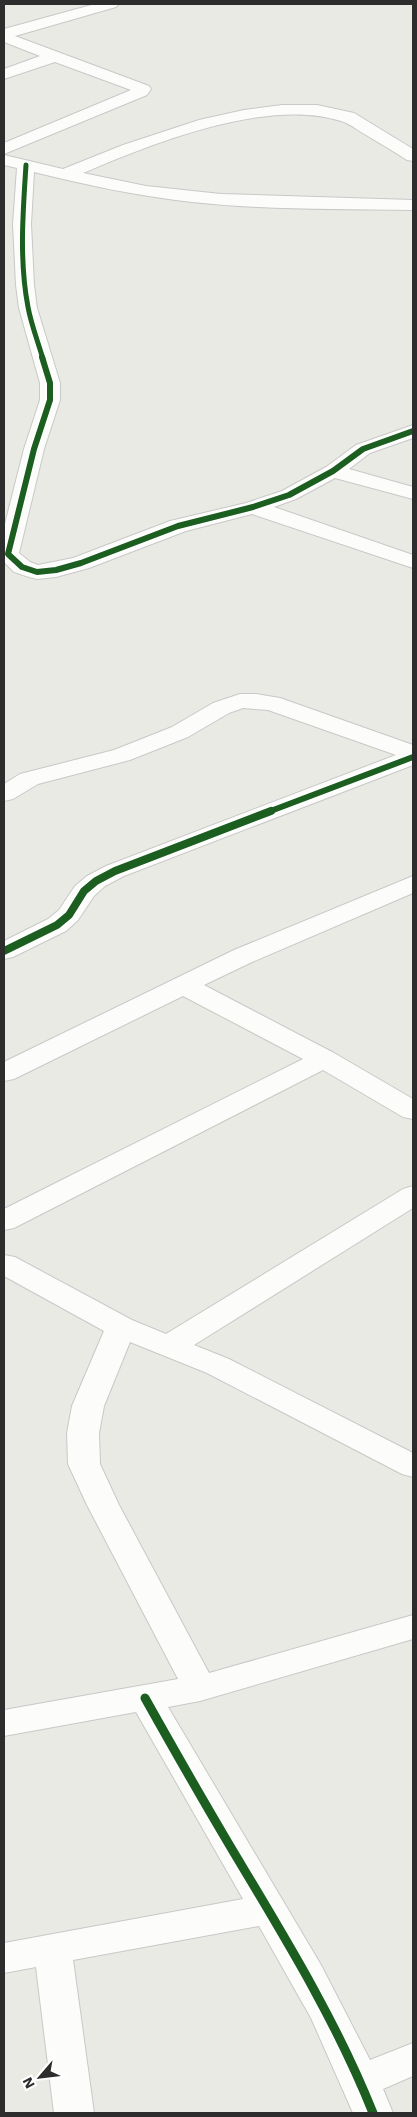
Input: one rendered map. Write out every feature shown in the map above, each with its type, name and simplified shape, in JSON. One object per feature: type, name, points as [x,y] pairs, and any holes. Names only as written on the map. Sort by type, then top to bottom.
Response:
[{"type":"street","points":[[4,36],[111,4]]},
{"type":"street","points":[[4,36],[144,89],[4,149]]},
{"type":"street","points":[[4,74],[56,56]]},
{"type":"street","points":[[66,174],[125,148],[160,137],[225,119],[281,111],[337,113],[348,117],[413,156]]},
{"type":"street","points":[[4,160],[138,190],[192,197],[275,202],[413,205]]},
{"type":"street","points":[[26,165],[22,224],[25,285],[28,308],[50,383],[50,400],[34,449],[8,554],[22,567],[37,572],[56,570],[81,563],[196,520],[253,507],[289,495],[333,471],[363,449],[413,430]]},
{"type":"street","points":[[382,205],[413,198]]},
{"type":"street","points":[[4,278],[25,285]]},
{"type":"street","points":[[333,471],[413,493]]},
{"type":"street","points":[[253,507],[413,562]]},
{"type":"street","points":[[4,794],[28,779],[130,751],[180,732],[221,708],[240,701],[272,703],[413,755]]},
{"type":"street","points":[[4,951],[57,925],[69,915],[84,891],[96,881],[115,871],[413,755]]},
{"type":"street","points":[[4,1074],[243,956],[410,889]]},
{"type":"street","points":[[183,985],[409,1104]]},
{"type":"street","points":[[4,1221],[324,1059]]},
{"type":"street","points":[[169,1346],[413,1195]]},
{"type":"street","points":[[4,1264],[120,1327],[218,1366],[413,1466]]},
{"type":"street","points":[[120,1327],[88,1406],[83,1433],[84,1464],[103,1505],[200,1688]]},
{"type":"street","points":[[4,1723],[200,1688],[413,1627]]},
{"type":"street","points":[[145,1698],[195,1788],[269,1909],[328,2013],[367,2097],[413,2059]]},
{"type":"street","points":[[4,1958],[269,1909]]},
{"type":"street","points":[[52,1949],[74,2113]]},
{"type":"cycle path","points":[[26,165],[22,224],[25,285],[28,308],[50,383],[50,400],[34,449],[8,554],[22,567],[37,572],[56,570],[81,563],[178,526],[253,507],[289,495],[333,471],[363,449],[413,431]]},
{"type":"cycle path","points":[[4,951],[57,925],[69,915],[84,891],[96,881],[115,871],[413,757]]},
{"type":"cycle path","points":[[145,1698],[219,1828],[308,1976],[343,2043],[373,2113]]}]
